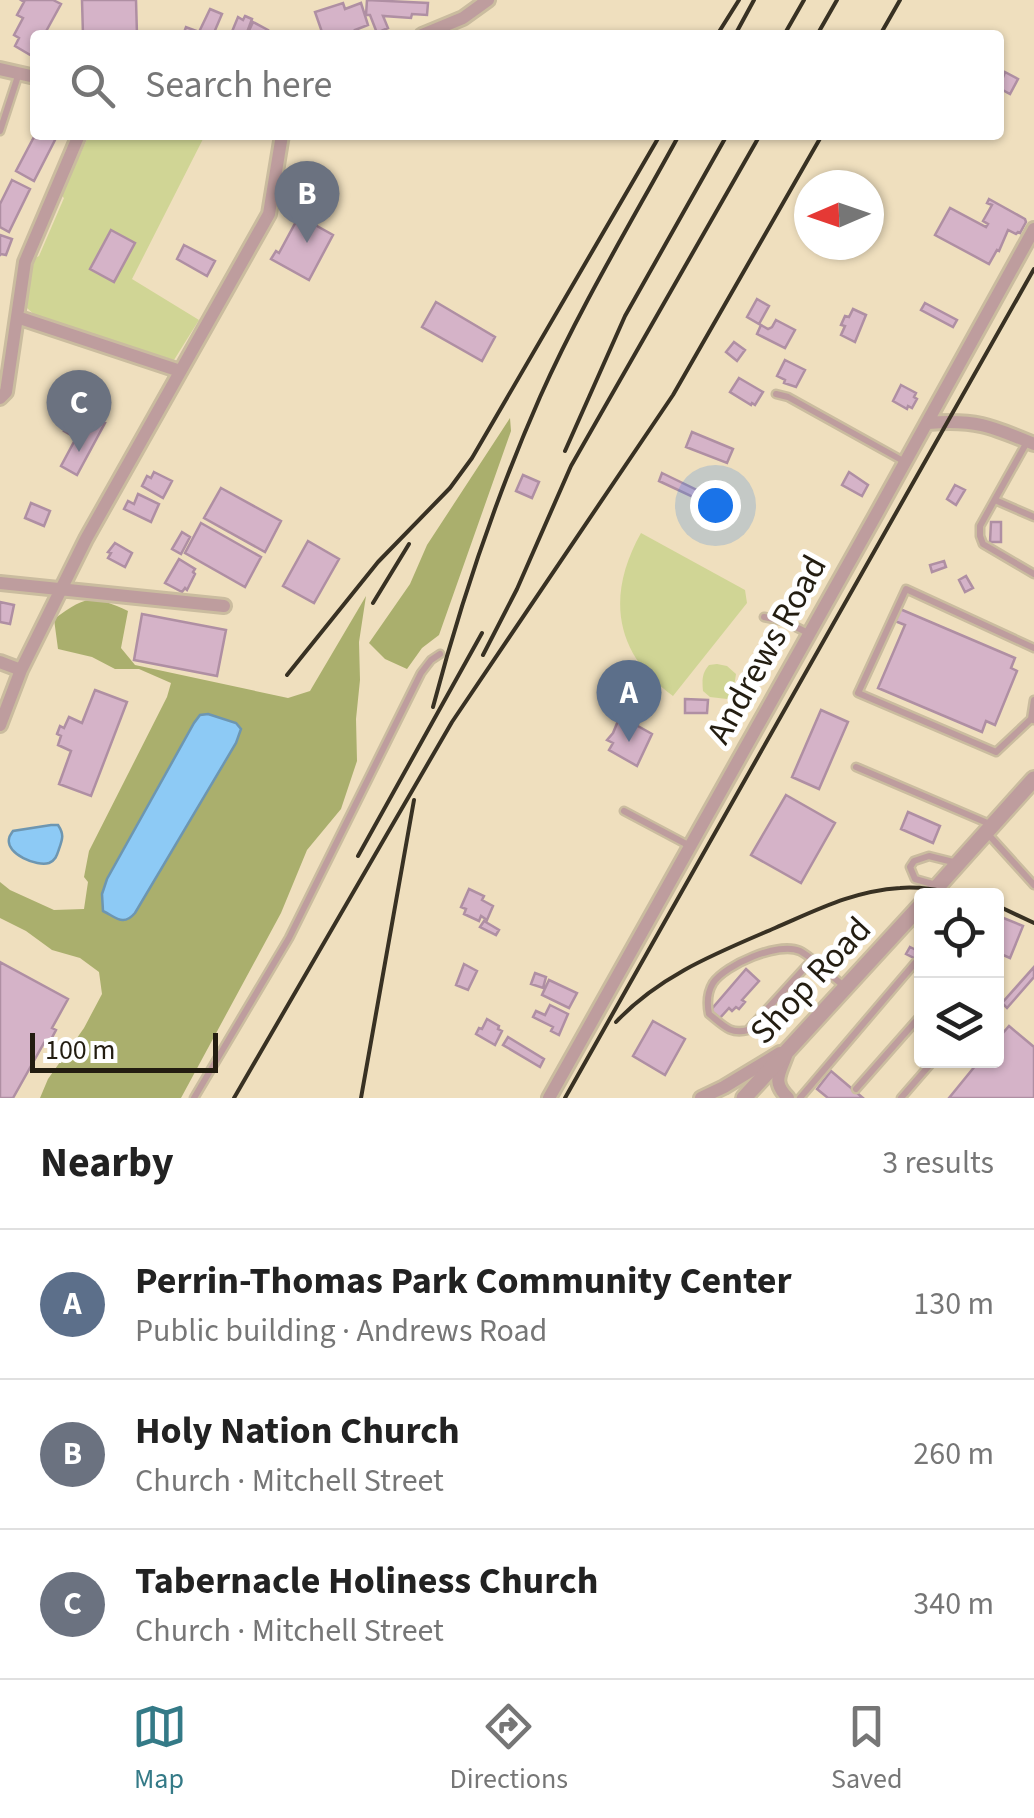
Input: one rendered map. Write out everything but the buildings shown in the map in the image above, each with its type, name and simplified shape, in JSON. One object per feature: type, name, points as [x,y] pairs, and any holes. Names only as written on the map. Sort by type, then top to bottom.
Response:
[{"type":"street","points":[[434,30],[463,18],[488,0]]},
{"type":"street","points":[[0,69],[30,76]]},
{"type":"street","points":[[0,398],[6,392],[26,262],[77,140]]},
{"type":"street","points":[[0,725],[60,588],[269,214],[281,140]]},
{"type":"street","name":"Andrews Road","points":[[549,1098],[1034,229]]},
{"type":"street","points":[[18,318],[180,371]]},
{"type":"street","points":[[928,423],[970,422],[1031,443]]},
{"type":"street","points":[[0,583],[224,606]]},
{"type":"street","points":[[0,662],[21,670]]},
{"type":"street","points":[[936,888],[1034,780]]},
{"type":"street","name":"Shop Road","points":[[744,1098],[914,913]]},
{"type":"street","points":[[700,1098],[790,1046]]},
{"type":"street","points":[[788,1098],[778,1087],[778,1078],[790,1046]]},
{"type":"lane","points":[[0,131],[20,72]]},
{"type":"lane","points":[[776,394],[788,396],[906,462]]},
{"type":"lane","points":[[1031,443],[980,526],[983,544],[1034,574]]},
{"type":"lane","points":[[995,500],[1034,517]]},
{"type":"lane","points":[[1034,648],[906,589],[858,693],[996,752],[1033,720],[1034,700]]},
{"type":"lane","points":[[764,616],[809,634]]},
{"type":"lane","points":[[194,1098],[289,938],[422,673],[440,654]]},
{"type":"lane","points":[[856,767],[989,829],[1034,885]]},
{"type":"lane","points":[[624,811],[689,846]]},
{"type":"lane","points":[[930,888],[914,879],[910,866],[914,861],[929,856],[958,863]]},
{"type":"lane","points":[[811,960],[748,1030],[730,1031],[709,1014],[707,1002],[714,982],[754,956],[786,949],[799,950],[845,987]]},
{"type":"lane","points":[[800,1098],[914,964]]},
{"type":"lane","points":[[856,1090],[914,1023]]},
{"type":"lane","points":[[901,1098],[927,1068]]},
{"type":"green space","points":[[87,140],[202,140],[132,279],[199,320],[174,360],[39,319],[27,308],[28,282],[35,258],[64,198],[61,195]]},
{"type":"green space","points":[[510,418],[511,431],[439,635],[422,648],[407,669],[385,659],[369,643],[410,584],[427,545]]},
{"type":"green space","points":[[641,533],[745,590],[747,603],[673,696],[638,662],[622,622],[623,579]]},
{"type":"green space","points":[[366,596],[359,642],[357,761],[341,809],[307,850],[281,913],[181,1098],[40,1098],[102,994],[99,972],[80,958],[52,950],[0,918],[0,882],[54,910],[84,909],[89,851],[171,683],[139,669],[115,669],[92,657],[58,649],[54,619],[82,602],[105,602],[128,611],[121,648],[135,665],[288,698],[310,691]]},
{"type":"green space","points":[[717,664],[736,674],[733,694],[727,699],[710,697],[703,691],[705,671],[709,665]]},
{"type":"water","points":[[200,715],[236,723],[241,729],[236,743],[135,913],[127,919],[116,918],[103,911],[102,894],[107,879],[194,723]]},
{"type":"water","points":[[58,825],[62,836],[57,855],[49,863],[23,858],[9,845],[13,831]]},
{"type":"railway","points":[[720,30],[739,0]]},
{"type":"railway","points":[[738,30],[754,0]]},
{"type":"railway","points":[[787,30],[804,0]]},
{"type":"railway","points":[[820,30],[837,0]]},
{"type":"railway","points":[[883,30],[900,0]]},
{"type":"railway","points":[[287,675],[378,562],[450,488],[472,458],[657,140]]},
{"type":"railway","points":[[433,707],[481,550],[540,397],[589,297],[676,140]]},
{"type":"railway","points":[[565,451],[625,316],[724,140]]},
{"type":"railway","points":[[483,655],[571,466],[757,140]]},
{"type":"railway","points":[[234,1098],[452,722],[673,395],[819,140]]},
{"type":"railway","points":[[565,1098],[1034,269]]},
{"type":"railway","points":[[373,603],[409,544]]},
{"type":"railway","points":[[358,856],[482,633]]},
{"type":"railway","points":[[361,1098],[414,800]]},
{"type":"railway","points":[[616,1022],[670,978],[732,947],[836,902],[867,893],[914,889]]},
{"type":"railway","points":[[1004,909],[1034,923]]},
{"type":"place","name":"Holy Nation Church","points":[[307,243]]},
{"type":"place","name":"Tabernacle Holiness Church","points":[[79,452]]},
{"type":"place","name":"Perrin-Thomas Park Community Center","points":[[629,742]]}]
